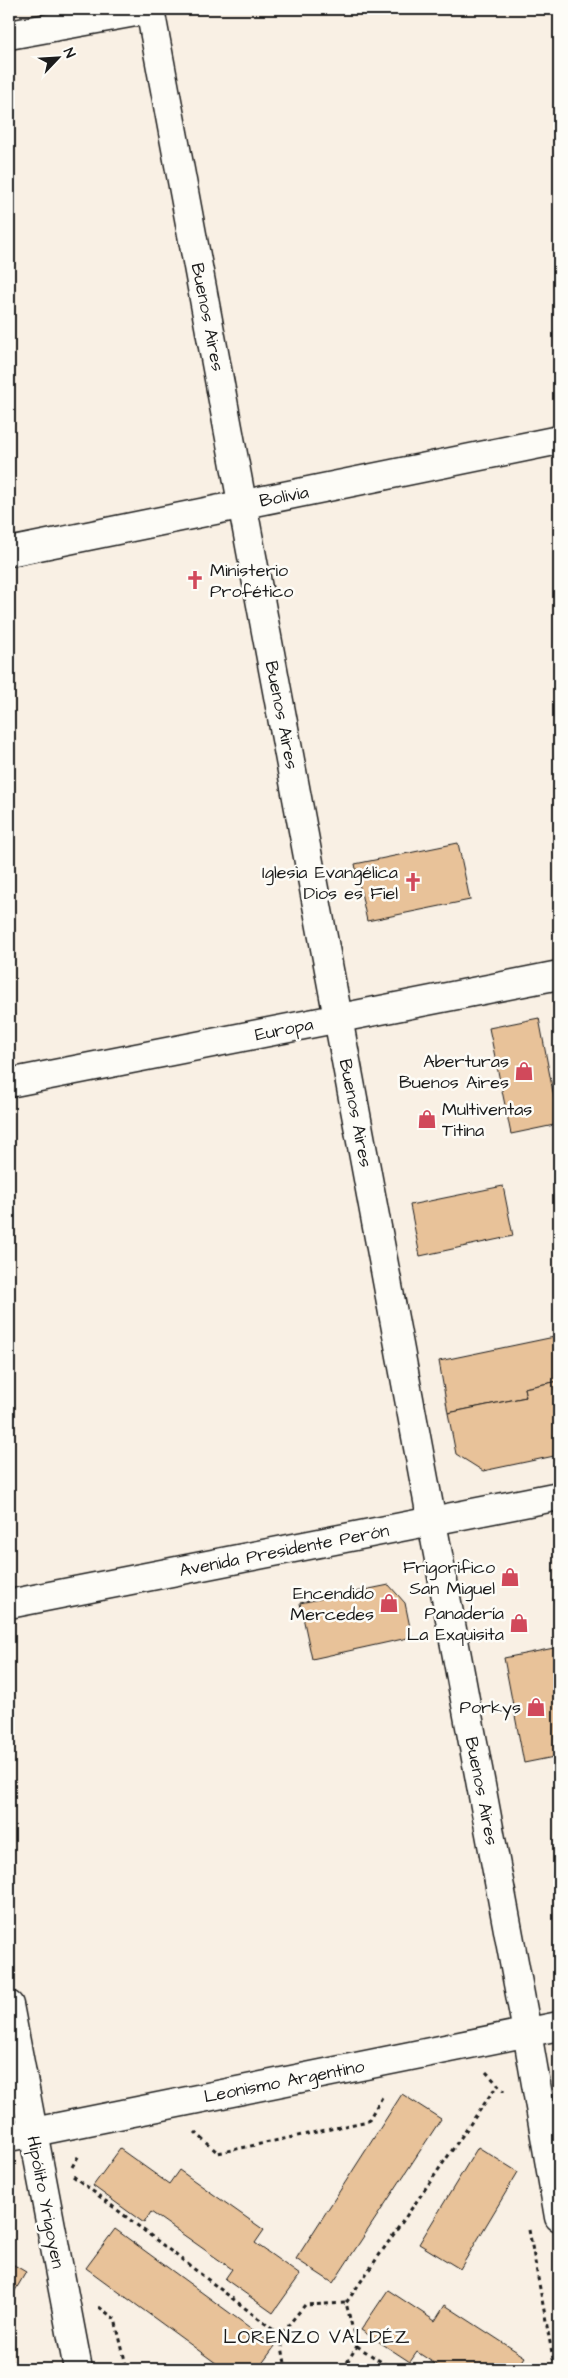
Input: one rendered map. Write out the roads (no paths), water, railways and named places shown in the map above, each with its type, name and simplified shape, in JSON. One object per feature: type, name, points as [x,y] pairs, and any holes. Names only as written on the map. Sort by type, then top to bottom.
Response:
[{"type":"street","points":[[9,35],[151,9]]},
{"type":"street","name":"Buenos Aires","points":[[151,9],[527,2032],[559,2217]]},
{"type":"street","name":"Bolivia","points":[[9,552],[559,440]]},
{"type":"street","name":"Europa","points":[[9,1083],[559,976]]},
{"type":"street","name":"Avenida Presidente Perón","points":[[9,1604],[559,1496]]},
{"type":"street","name":"Hipólito Yrigoyen","points":[[9,2006],[21,2135],[78,2369]]},
{"type":"street","name":"Leonismo Argentino","points":[[21,2135],[559,2026]]},
{"type":"place","name":"Ministerio Profético","points":[[195,580]]},
{"type":"place","name":"Iglesia Evangélica Dios es Fiel","points":[[413,882]]},
{"type":"place","name":"Aberturas Buenos Aires","points":[[524,1071]]},
{"type":"place","name":"Multiventas Titina","points":[[427,1119]]},
{"type":"place","name":"Frigorifico San Miguel","points":[[510,1577]]},
{"type":"place","name":"Encendido Mercedes","points":[[389,1603]]},
{"type":"place","name":"Panadería La Exquisita","points":[[519,1623]]},
{"type":"place","name":"Porkys","points":[[536,1707]]},
{"type":"district","name":"LORENZO VALDÉZ","points":[[317,2336]]}]
